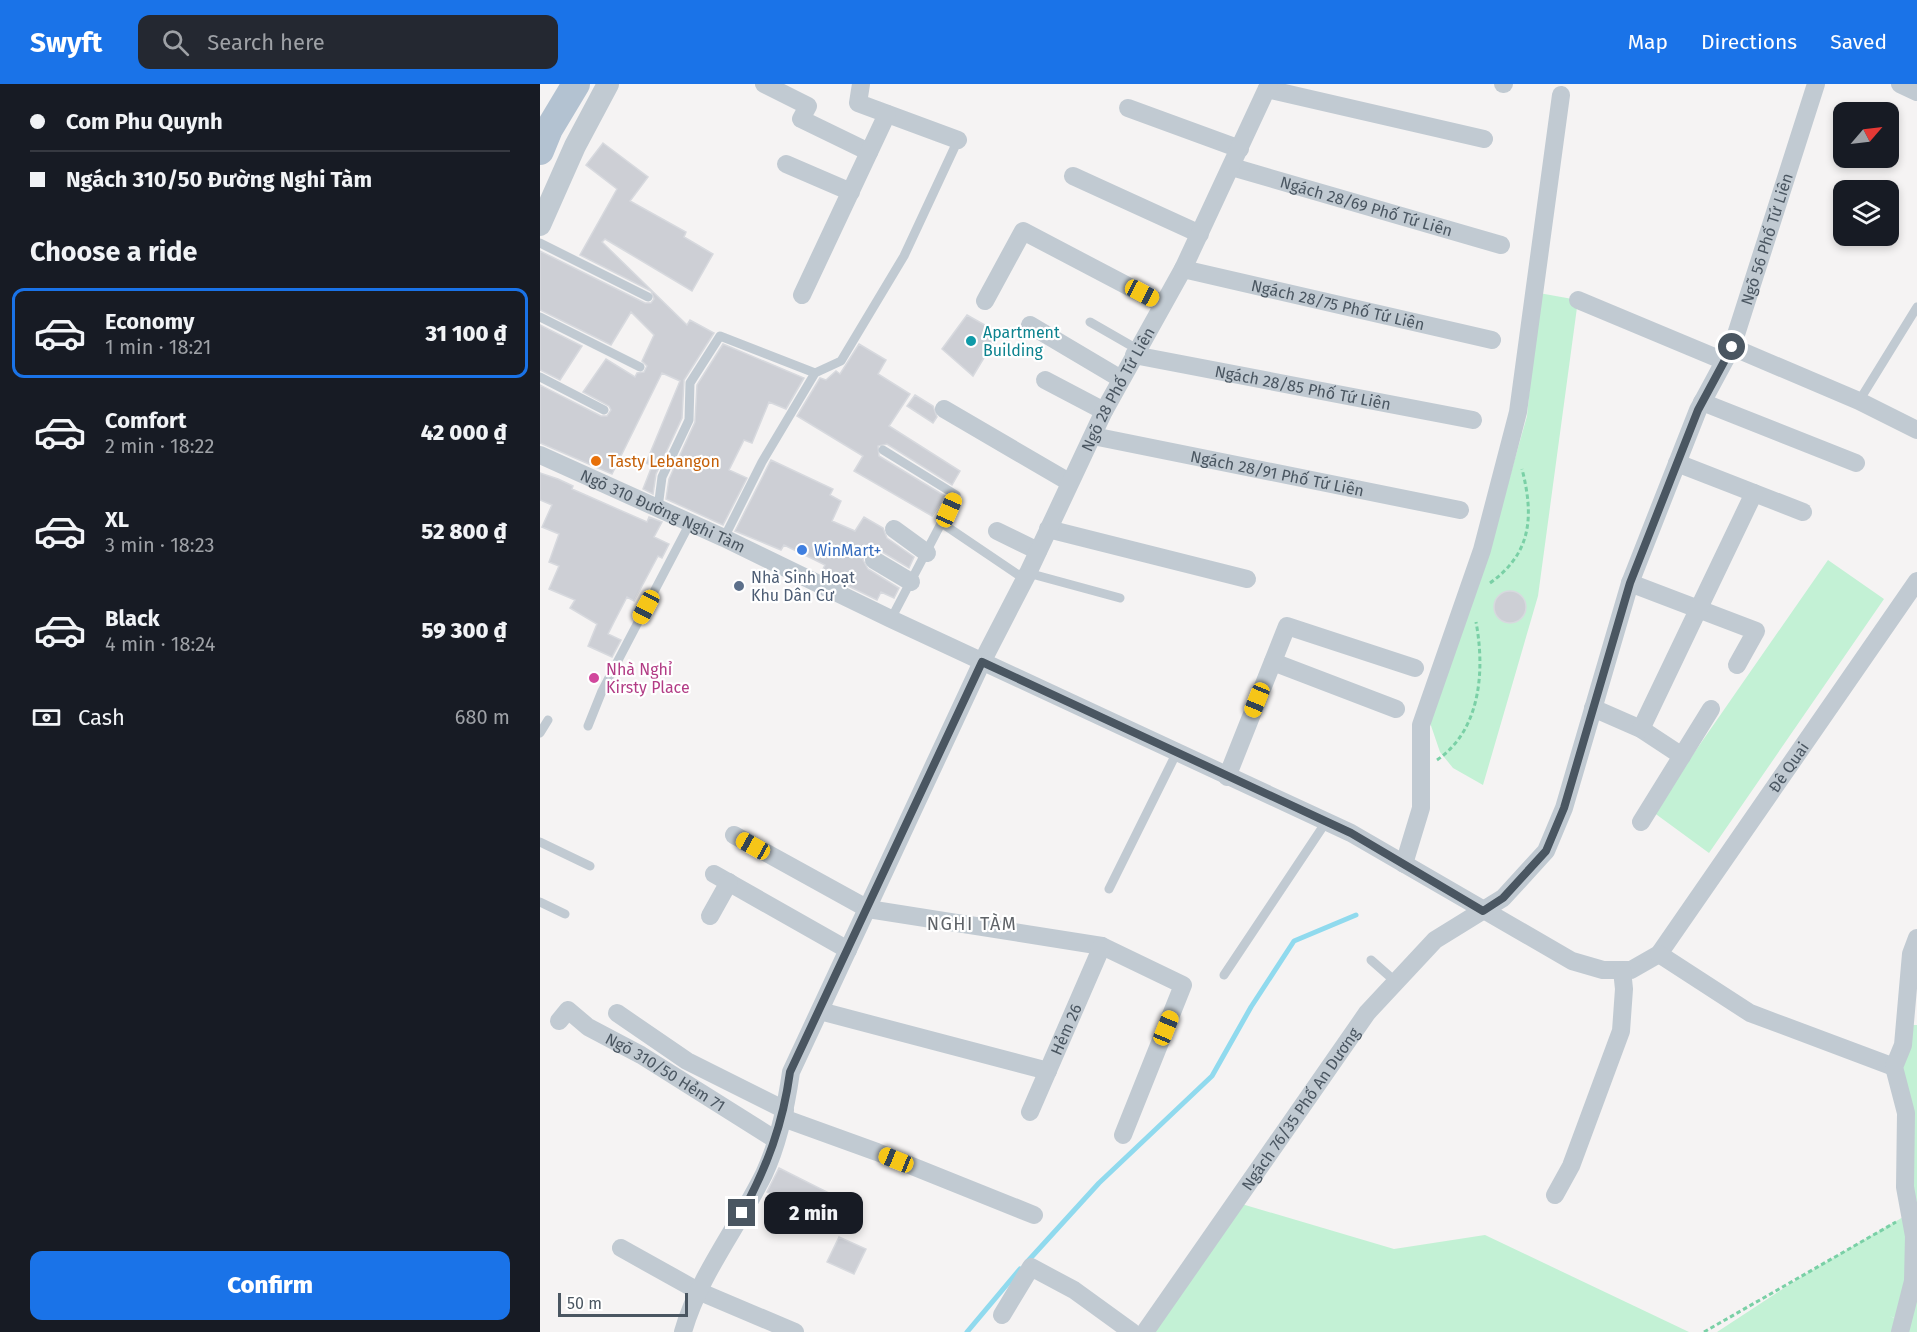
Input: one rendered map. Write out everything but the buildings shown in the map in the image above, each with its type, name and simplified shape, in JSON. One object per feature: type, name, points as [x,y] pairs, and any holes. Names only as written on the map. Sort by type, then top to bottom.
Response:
[{"type":"main road","points":[[540,152],[549,129],[576,84]]},
{"type":"street","points":[[540,225],[575,146],[608,84]]},
{"type":"street","points":[[764,84],[808,106],[801,119],[869,152]]},
{"type":"street","points":[[861,84],[858,103],[958,140]]},
{"type":"street","name":"Ngõ 56 Phố Tứ Liên","points":[[1483,911],[1503,898],[1546,851],[1564,808],[1630,583],[1702,402],[1728,354],[1816,84]]},
{"type":"street","points":[[1900,84],[1917,92]]},
{"type":"street","points":[[1268,87],[1484,139]]},
{"type":"street","name":"Ngõ 28 Phố Tứ Liên","points":[[683,1332],[698,1291],[764,1174],[784,1114],[790,1072],[982,662],[1027,575],[1104,411],[1183,269],[1268,87]]},
{"type":"street","points":[[1404,864],[1421,808],[1421,725],[1482,550],[1518,412],[1561,95]]},
{"type":"street","points":[[1128,108],[1239,149]]},
{"type":"street","points":[[802,296],[887,114]]},
{"type":"street","points":[[786,164],[850,192]]},
{"type":"street","name":"Ngách 28/69 Phố Tứ Liên","points":[[1232,167],[1501,245]]},
{"type":"street","points":[[1073,176],[1200,234]]},
{"type":"street","points":[[985,301],[1023,231],[1162,304]]},
{"type":"street","name":"Ngách 28/75 Phố Tứ Liên","points":[[1183,269],[1492,340]]},
{"type":"street","points":[[1578,300],[1859,401],[1917,430]]},
{"type":"street","points":[[1030,325],[1121,379]]},
{"type":"street","name":"Ngách 28/85 Phố Tứ Liên","points":[[1136,352],[1473,420]]},
{"type":"street","points":[[1045,380],[1104,411]]},
{"type":"street","points":[[1702,402],[1856,463]]},
{"type":"street","points":[[944,409],[1069,482]]},
{"type":"street","name":"Ngách 28/91 Phố Tứ Liên","points":[[1093,436],[1460,510]]},
{"type":"street","name":"Ngõ 310 Đường Nghi Tàm","points":[[540,456],[724,538],[891,620],[1326,822],[1404,864],[1572,961],[1603,970],[1631,970],[1659,954]]},
{"type":"street","points":[[1677,463],[1803,512]]},
{"type":"street","points":[[1641,729],[1754,493]]},
{"type":"street","points":[[894,529],[927,552]]},
{"type":"street","points":[[1048,529],[1247,579]]},
{"type":"street","points":[[997,531],[1038,551]]},
{"type":"street","points":[[874,560],[911,582]]},
{"type":"street","name":"Đê Quai","points":[[1659,954],[1917,581]]},
{"type":"street","points":[[1630,583],[1756,631],[1737,665]]},
{"type":"street","points":[[1227,777],[1287,626],[1414,668]]},
{"type":"street","points":[[1273,662],[1396,709]]},
{"type":"street","points":[[1593,708],[1641,729],[1682,756]]},
{"type":"street","points":[[1641,822],[1711,709]]},
{"type":"street","points":[[734,835],[868,909],[1102,946],[1184,985],[1123,1135]]},
{"type":"street","points":[[710,916],[721,878],[848,950]]},
{"type":"street","name":"Ngách 76/35 Phố An Dương","points":[[1145,1332],[1332,1060],[1367,1013],[1435,940],[1483,911]]},
{"type":"street","points":[[1900,1332],[1913,1281],[1914,1236],[1905,1187],[1906,1113],[1894,1067],[1903,1045],[1911,954],[1917,938]]},
{"type":"street","name":"Hẻm 26","points":[[1030,1112],[1102,946]]},
{"type":"street","points":[[1659,954],[1750,1013],[1894,1067]]},
{"type":"street","points":[[1555,1195],[1571,1166],[1621,1031],[1624,989],[1622,970]]},
{"type":"street","name":"Ngõ 310/50 Hẻm 71","points":[[559,1021],[568,1010],[588,1027],[641,1055],[776,1140]]},
{"type":"street","points":[[820,1011],[1048,1071]]},
{"type":"street","points":[[617,1013],[687,1060],[784,1114],[1034,1215]]},
{"type":"street","points":[[621,1248],[698,1291],[795,1332]]},
{"type":"street","points":[[1002,1315],[1031,1267],[1074,1290],[1132,1332]]},
{"type":"lane","points":[[724,538],[762,462],[815,373],[841,361],[904,256],[958,140]]},
{"type":"lane","points":[[540,243],[648,297]]},
{"type":"lane","points":[[1859,401],[1917,308]]},
{"type":"lane","points":[[540,317],[640,367]]},
{"type":"lane","points":[[1090,322],[1136,352]]},
{"type":"lane","points":[[658,508],[662,477],[689,420],[690,383],[720,336],[815,373]]},
{"type":"lane","points":[[540,377],[604,410]]},
{"type":"lane","points":[[883,450],[956,495],[943,524],[891,620]]},
{"type":"lane","points":[[588,726],[602,691],[690,523]]},
{"type":"lane","points":[[943,524],[1017,574],[1120,598]]},
{"type":"lane","points":[[540,733],[548,720]]},
{"type":"lane","points":[[1109,889],[1176,754]]},
{"type":"lane","points":[[1224,975],[1326,822]]},
{"type":"lane","points":[[540,842],[590,866]]},
{"type":"lane","points":[[540,902],[565,914]]},
{"type":"lane","points":[[1371,960],[1396,982]]},
{"type":"path","points":[[1487,585],[1502,574],[1520,550],[1530,524],[1522,469],[1510,443]]},
{"type":"path","points":[[1421,772],[1443,756],[1468,726],[1480,687],[1481,647],[1475,612]]},
{"type":"path","points":[[1704,1332],[1910,1214]]},
{"type":"green space","points":[[1539,293],[1578,300],[1538,596],[1483,785],[1453,768],[1440,752],[1426,711],[1488,554],[1527,416]]},
{"type":"green space","points":[[1828,560],[1884,599],[1709,853],[1653,812]]},
{"type":"green space","points":[[1905,1025],[1917,1025],[1917,1332],[1898,1332],[1903,1322],[1890,1316],[1899,1321],[1895,1332],[1717,1332],[1804,1275],[1910,1213],[1894,1067]]},
{"type":"green space","points":[[1235,1202],[1394,1249],[1485,1235],[1689,1332],[1143,1332]]},
{"type":"water","points":[[832,1202],[849,1209],[840,1230],[823,1222]]},
{"type":"waterway","points":[[1027,1262],[1099,1183],[1212,1076],[1251,1007],[1294,941],[1356,915]]},
{"type":"waterway","points":[[967,1332],[1020,1269]]},
{"type":"place","name":"Apartment Building","points":[[971,341]]},
{"type":"place","name":"Tasty Lebangon","points":[[596,461]]},
{"type":"place","name":"WinMart+","points":[[802,550]]},
{"type":"place","name":"Nhà Sinh Hoạt Khu Dân Cư","points":[[739,586]]},
{"type":"place","name":"Nhà Nghỉ Kirsty Place","points":[[594,678]]},
{"type":"district","name":"NGHI TÀM","points":[[972,924]]},
{"type":"route","points":[[742,1213],[764,1174],[776,1140],[785,1110],[790,1072],[982,662],[1193,762],[1351,833],[1483,911],[1503,898],[1546,851],[1564,808],[1630,583],[1698,410],[1732,347]]}]
